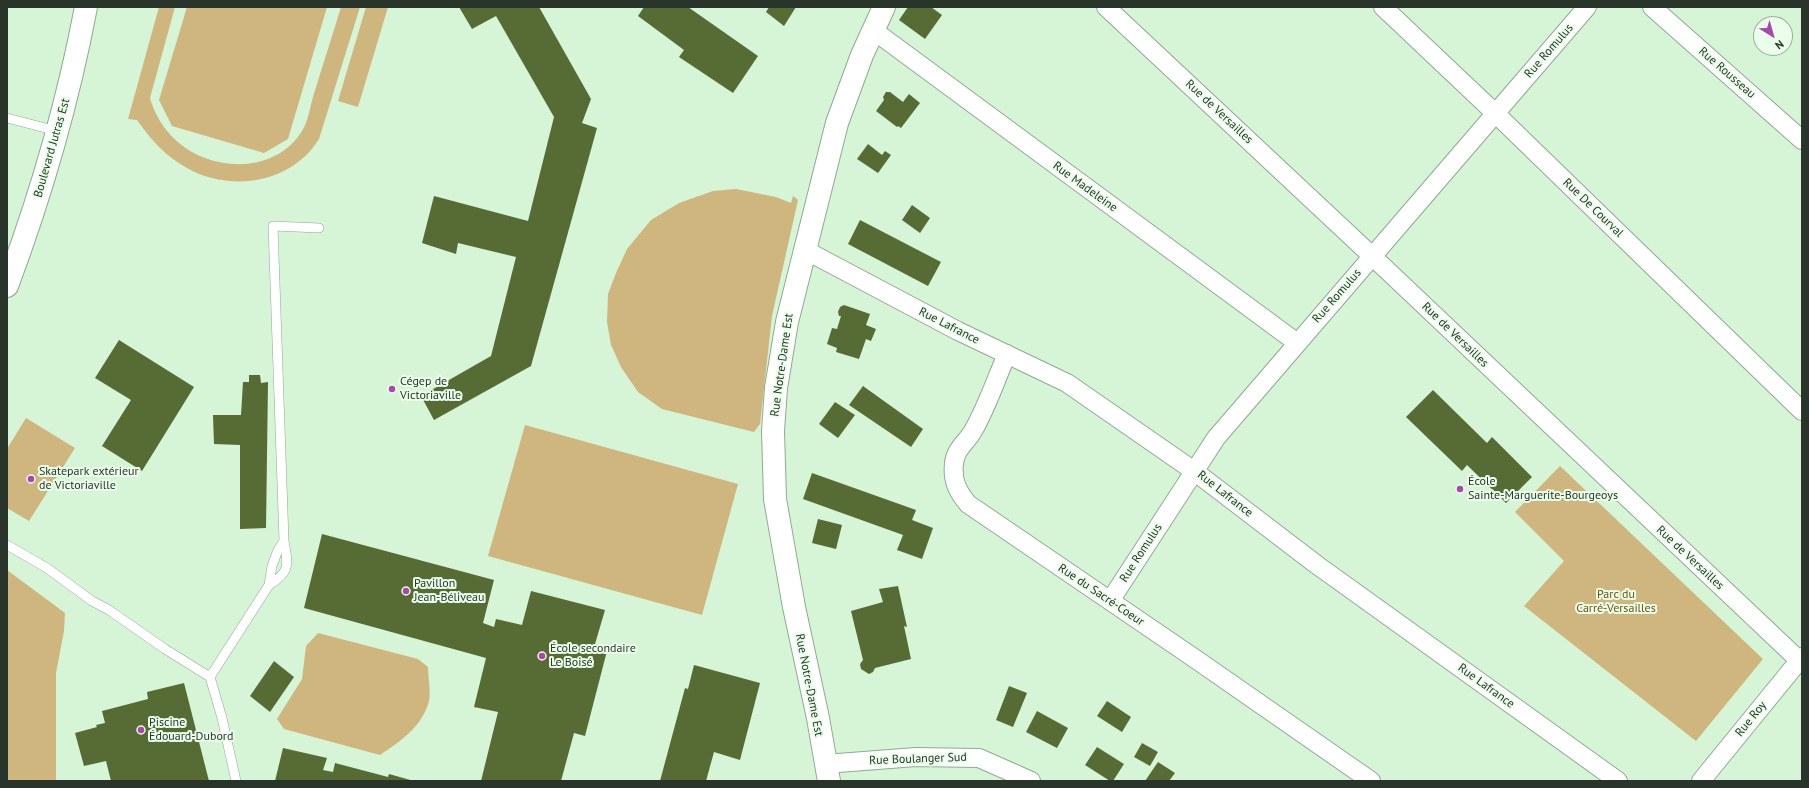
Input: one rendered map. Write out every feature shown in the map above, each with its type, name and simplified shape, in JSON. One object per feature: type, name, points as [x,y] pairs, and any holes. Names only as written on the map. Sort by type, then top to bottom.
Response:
[{"type":"street","name":"Boulevard Jutras Est","points":[[7,286],[43,183],[77,53],[86,7]]},
{"type":"street","name":"Rue Notre-Dame Est","points":[[827,772],[818,718],[794,607],[775,499],[773,431],[776,388],[787,322],[837,123],[852,78],[884,7]]},
{"type":"street","name":"Rue de Versailles","points":[[1106,7],[1801,660]]},
{"type":"street","name":"Rue De Courval","points":[[1383,7],[1495,113],[1802,411]]},
{"type":"street","name":"Rue Romulus","points":[[1110,601],[1216,438],[1296,342],[1587,7]]},
{"type":"street","name":"Rue Rousseau","points":[[1652,7],[1802,140]]},
{"type":"street","name":"Rue Madeleine","points":[[873,30],[1296,342]]},
{"type":"street","name":"Rue Lafrance","points":[[805,250],[958,331],[1067,383],[1194,471],[1317,565],[1618,781]]},
{"type":"street","name":"Rue du Sacré-Coeur","points":[[1007,354],[973,431],[964,444],[958,448],[954,464],[954,478],[958,491],[968,504],[1371,781]]},
{"type":"street","name":"Rue Roy","points":[[1701,781],[1801,660]]},
{"type":"street","name":"Rue Boulanger Sud","points":[[827,772],[916,757],[979,758],[1031,781]]},
{"type":"lane","points":[[7,118],[57,131]]},
{"type":"lane","points":[[269,585],[282,577],[288,562],[284,541],[274,226],[319,228]]},
{"type":"lane","points":[[210,677],[269,585],[272,566],[278,550],[284,541]]},
{"type":"lane","points":[[7,545],[47,568],[92,602],[109,610],[165,649],[210,677],[220,711],[236,781]]},
{"type":"green space","points":[[159,7],[175,7],[150,98],[158,118],[170,135],[195,154],[218,162],[245,164],[259,162],[283,151],[302,131],[309,114],[341,7],[360,7],[319,139],[307,154],[293,166],[277,174],[259,179],[241,181],[222,180],[204,176],[179,163],[159,147],[137,120],[128,119]]},
{"type":"green space","points":[[187,7],[327,7],[288,139],[264,153],[172,126],[159,100]]},
{"type":"green space","points":[[366,7],[388,7],[358,107],[338,101]]},
{"type":"green space","points":[[736,189],[776,197],[791,203],[793,196],[798,200],[772,316],[760,424],[754,432],[662,409],[638,392],[621,367],[611,345],[607,322],[608,294],[616,273],[627,249],[651,220],[679,203],[713,191]]},
{"type":"green space","name":"Skatepark extérieur de Victoriaville","points":[[26,418],[75,448],[29,521],[7,508],[7,449]]},
{"type":"green space","points":[[525,425],[738,484],[702,615],[488,556]]},
{"type":"green space","name":"Parc du Carré-Versailles","points":[[1560,466],[1763,659],[1696,741],[1524,606],[1564,561],[1515,512]]},
{"type":"green space","points":[[7,570],[65,613],[64,631],[56,673],[56,781],[7,781]]},
{"type":"green space","points":[[318,633],[418,659],[428,667],[430,697],[426,710],[416,726],[403,739],[380,755],[284,729],[277,719],[302,679],[306,646]]},
{"type":"building","name":"Cégep de Victoriaville","points":[[459,7],[539,7],[591,99],[582,123],[597,128],[531,366],[434,420],[421,396],[491,356],[516,257],[458,243],[456,254],[422,243],[434,196],[528,221],[554,117],[496,16],[472,29]]},
{"type":"building","points":[[644,7],[688,7],[758,56],[733,93],[679,57],[684,50],[638,16]]},
{"type":"building","points":[[769,7],[796,7],[784,26],[766,12]]},
{"type":"building","points":[[908,7],[931,7],[942,15],[925,39],[899,20]]},
{"type":"building","points":[[886,92],[890,92],[903,102],[909,94],[920,103],[901,128],[898,126],[897,127],[876,111],[884,100],[883,97]]},
{"type":"building","points":[[868,144],[882,155],[885,151],[891,155],[878,173],[857,159]]},
{"type":"building","points":[[912,205],[930,218],[920,233],[902,220]]},
{"type":"building","points":[[860,220],[941,262],[928,286],[848,244]]},
{"type":"building","points":[[844,305],[870,314],[866,325],[876,329],[871,341],[866,339],[859,359],[836,352],[837,348],[827,344],[832,328],[837,329],[841,316],[839,316],[838,312],[840,307]]},
{"type":"building","points":[[119,340],[194,387],[142,471],[102,446],[131,400],[95,378]]},
{"type":"building","points":[[249,375],[260,375],[261,383],[268,382],[266,528],[240,529],[240,445],[214,444],[213,415],[241,415],[243,382],[249,382]]},
{"type":"building","points":[[863,386],[923,429],[911,447],[849,405]]},
{"type":"building","name":"École Sainte-Marguerite-Bourgeoys","points":[[1433,390],[1487,443],[1492,437],[1532,477],[1506,503],[1467,465],[1462,471],[1406,417]]},
{"type":"building","points":[[835,402],[855,415],[838,438],[819,424]]},
{"type":"building","points":[[812,473],[916,510],[912,520],[933,528],[922,559],[897,550],[903,535],[803,499]]},
{"type":"building","points":[[818,519],[842,525],[836,549],[812,543]]},
{"type":"building","name":"École secondaire Le Boisé","points":[[322,534],[494,580],[483,623],[494,627],[496,619],[522,625],[531,591],[605,610],[595,644],[608,647],[585,736],[574,733],[561,781],[481,781],[498,712],[474,707],[486,658],[304,608]]},
{"type":"building","points":[[898,586],[907,627],[904,626],[911,659],[875,668],[873,672],[869,674],[861,669],[860,664],[863,660],[851,611],[883,602],[879,589]]},
{"type":"building","points":[[274,661],[294,677],[270,712],[250,696]]},
{"type":"building","points":[[694,665],[760,683],[740,760],[714,752],[706,781],[660,781],[685,688],[688,689]]},
{"type":"building","name":"Piscine Édouard-Dubord","points":[[184,683],[209,781],[111,781],[106,761],[84,766],[75,733],[97,727],[96,725],[105,723],[102,711],[148,699],[147,692]]},
{"type":"building","points":[[1009,686],[1027,693],[1013,727],[996,720]]},
{"type":"building","points":[[1107,701],[1131,717],[1122,732],[1097,716]]},
{"type":"building","points":[[1037,711],[1068,728],[1057,748],[1026,732]]},
{"type":"building","points":[[1142,743],[1158,752],[1150,766],[1134,757]]},
{"type":"building","points":[[1097,747],[1124,764],[1113,781],[1110,781],[1085,765]]},
{"type":"building","points":[[283,748],[327,758],[323,770],[333,772],[335,763],[388,777],[389,774],[414,781],[275,781]]},
{"type":"building","points":[[1158,762],[1175,773],[1169,781],[1145,781]]},
{"type":"place","name":"Cégep de Victoriaville","points":[[392,389]]},
{"type":"place","name":"Skatepark extérieur de Victoriaville","points":[[31,479]]},
{"type":"place","name":"École Sainte-Marguerite-Bourgeoys","points":[[1460,489]]},
{"type":"place","name":"Pavillon Jean-Béliveau","points":[[406,591]]},
{"type":"place","name":"École secondaire Le Boisé","points":[[542,656]]},
{"type":"place","name":"Piscine Édouard-Dubord","points":[[141,730]]}]
